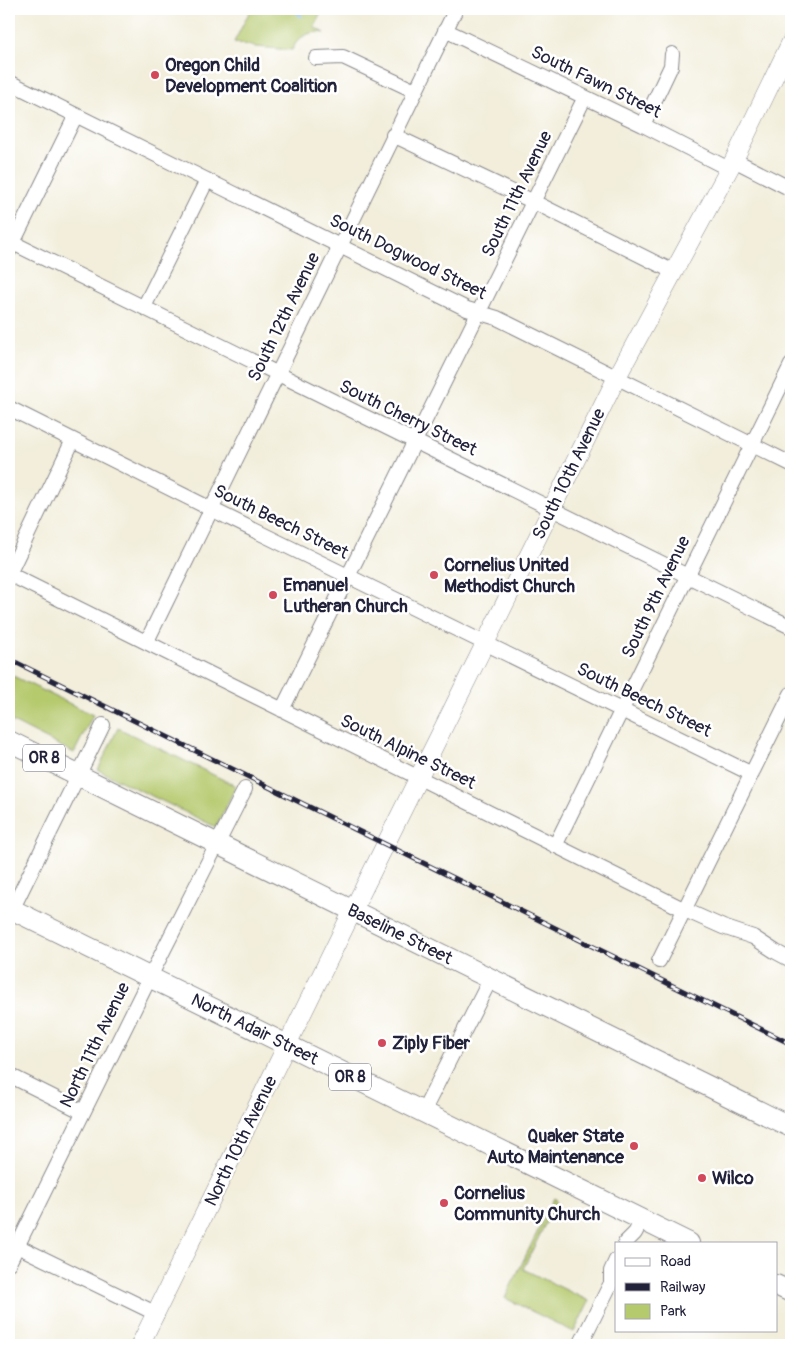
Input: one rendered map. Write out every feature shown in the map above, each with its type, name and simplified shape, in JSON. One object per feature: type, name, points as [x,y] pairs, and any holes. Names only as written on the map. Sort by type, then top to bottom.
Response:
[{"type":"highway","name":"Baseline Street","points":[[9,741],[791,1127]]},
{"type":"highway","name":"North Adair Street","points":[[10,911],[150,977],[423,1112],[638,1232],[684,1242]]},
{"type":"highway","points":[[778,1286],[791,1292]]},
{"type":"main road","name":"South 10th Avenue","points":[[353,910],[420,778],[616,377],[731,165],[790,47]]},
{"type":"main road","name":"North 10th Avenue","points":[[140,1345],[157,1314],[353,910]]},
{"type":"street","name":"South 12th Avenue","points":[[147,641],[393,134],[456,9]]},
{"type":"street","name":"South Fawn Street","points":[[445,30],[643,125],[731,165],[791,189]]},
{"type":"street","points":[[643,125],[666,79],[671,66],[672,54]]},
{"type":"street","points":[[316,58],[343,57],[415,91]]},
{"type":"street","name":"South Dogwood Street","points":[[9,82],[467,309],[497,318],[791,464]]},
{"type":"street","name":"South 11th Avenue","points":[[282,710],[585,98]]},
{"type":"street","points":[[10,245],[76,115]]},
{"type":"street","points":[[393,134],[674,272]]},
{"type":"street","points":[[144,307],[207,180]]},
{"type":"street","name":"South Cherry Street","points":[[10,245],[144,307],[415,443],[791,627]]},
{"type":"street","name":"South 9th Avenue","points":[[555,846],[791,365]]},
{"type":"street","name":"South Beech Street","points":[[9,408],[752,774]]},
{"type":"street","points":[[9,574],[73,440]]},
{"type":"street","name":"South Alpine Street","points":[[9,574],[685,910],[723,927],[753,937],[791,960]]},
{"type":"street","points":[[660,961],[791,694]]},
{"type":"street","points":[[10,911],[103,725]]},
{"type":"street","points":[[218,844],[245,789]]},
{"type":"street","name":"North 11th Avenue","points":[[9,1264],[13,1244],[83,1112],[218,844]]},
{"type":"street","points":[[423,1112],[491,978]]},
{"type":"street","points":[[9,1075],[83,1112]]},
{"type":"street","points":[[626,1242],[638,1232]]},
{"type":"street","points":[[13,1244],[157,1314]]},
{"type":"street","points":[[580,1345],[613,1280],[611,1271],[615,1262]]},
{"type":"green space","points":[[251,9],[323,9],[314,27],[325,33],[315,32],[306,35],[298,41],[292,50],[256,47],[234,42]]},
{"type":"green space","points":[[9,674],[93,715],[74,753],[9,720]]},
{"type":"green space","points":[[118,728],[236,786],[216,827],[98,770]]},
{"type":"green space","points":[[554,1198],[557,1200],[523,1269],[589,1301],[574,1332],[505,1298]]},
{"type":"waterway","points":[[294,9],[301,16]]},
{"type":"railway","points":[[9,659],[791,1044]]},
{"type":"place","name":"Oregon Child Development Coalition","points":[[155,75]]},
{"type":"place","name":"Cornelius United Methodist Church","points":[[434,575]]},
{"type":"place","name":"Emanuel Lutheran Church","points":[[273,595]]},
{"type":"place","name":"Ziply Fiber","points":[[382,1043]]},
{"type":"place","name":"Quaker State Auto Maintenance","points":[[634,1146]]},
{"type":"place","name":"Wilco","points":[[702,1178]]},
{"type":"place","name":"Cornelius Community Church","points":[[444,1203]]}]
